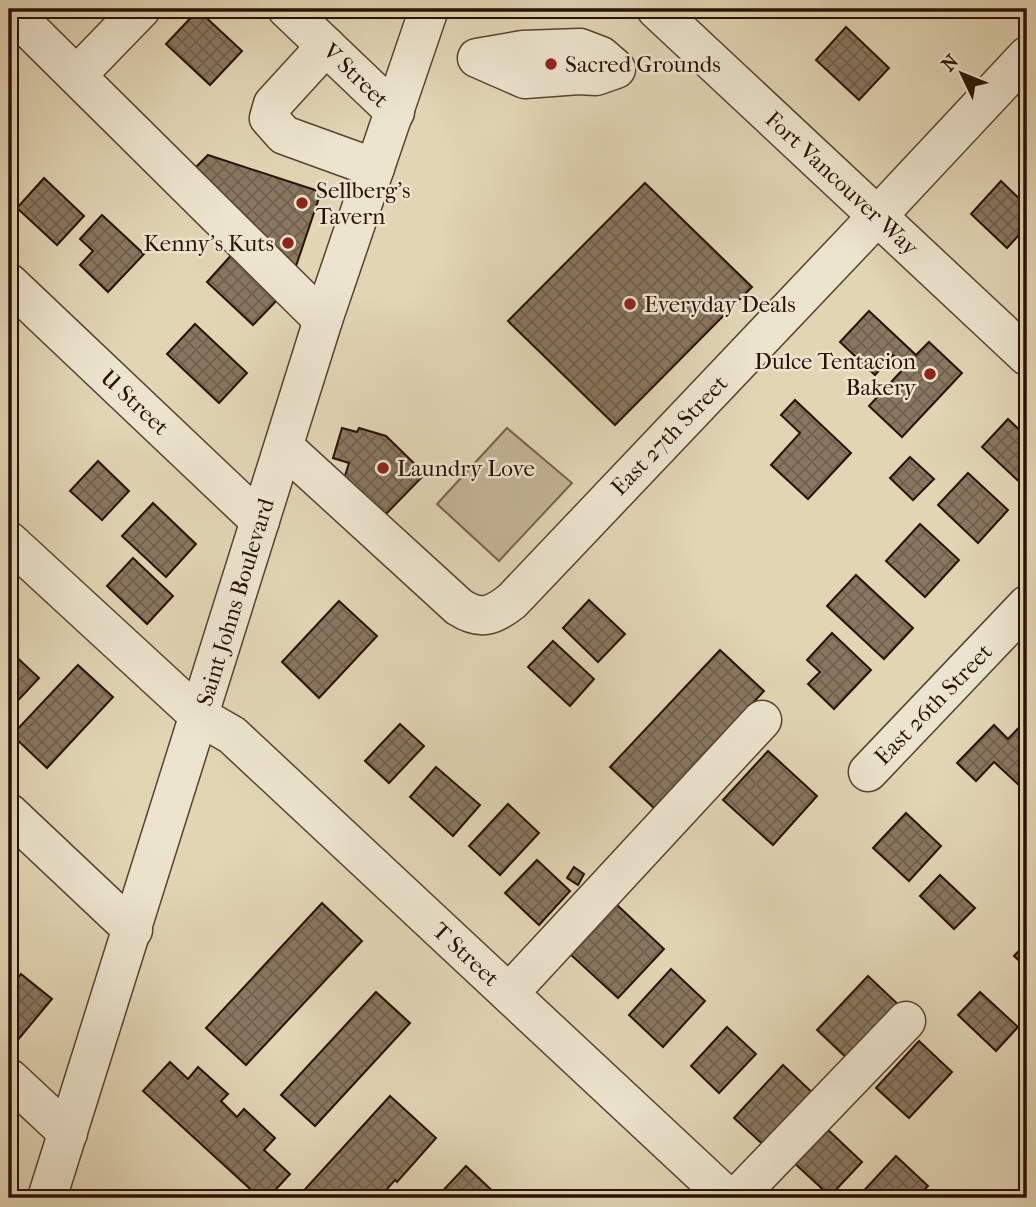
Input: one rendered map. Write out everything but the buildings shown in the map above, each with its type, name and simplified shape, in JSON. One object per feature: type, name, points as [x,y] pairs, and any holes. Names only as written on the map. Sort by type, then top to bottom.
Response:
[{"type":"street","points":[[77,75],[141,9]]},
{"type":"street","name":"V Street","points":[[287,9],[395,112]]},
{"type":"street","name":"Saint Johns Boulevard","points":[[47,1198],[323,320],[429,9]]},
{"type":"street","name":"Fort Vancouver Way","points":[[656,9],[1027,356]]},
{"type":"street","points":[[22,22],[323,320]]},
{"type":"street","points":[[326,46],[273,104],[269,118],[285,135],[375,168]]},
{"type":"street","name":"East 27th Street","points":[[284,447],[459,607],[470,614],[483,616],[497,613],[512,601],[1027,56]]},
{"type":"street","name":"U Street","points":[[9,283],[260,521]]},
{"type":"street","name":"T Street","points":[[9,541],[200,716],[232,735],[728,1198]]},
{"type":"street","name":"East 26th Street","points":[[868,772],[1027,605]]},
{"type":"street","points":[[509,993],[762,720]]},
{"type":"street","points":[[9,813],[133,930]]},
{"type":"street","points":[[736,1198],[906,1021]]},
{"type":"street","points":[[9,1078],[68,1133]]},
{"type":"shaded area","points":[[507,428],[572,483],[499,561],[437,504]]},
{"type":"place","name":"Sacred Grounds","points":[[551,64]]},
{"type":"place","name":"Sellberg's Tavern","points":[[302,203]]},
{"type":"place","name":"Kenny's Kuts","points":[[288,243]]},
{"type":"place","name":"Everyday Deals","points":[[630,304]]},
{"type":"place","name":"Dulce Tentacion Bakery","points":[[930,374]]},
{"type":"place","name":"Laundry Love","points":[[383,468]]}]
